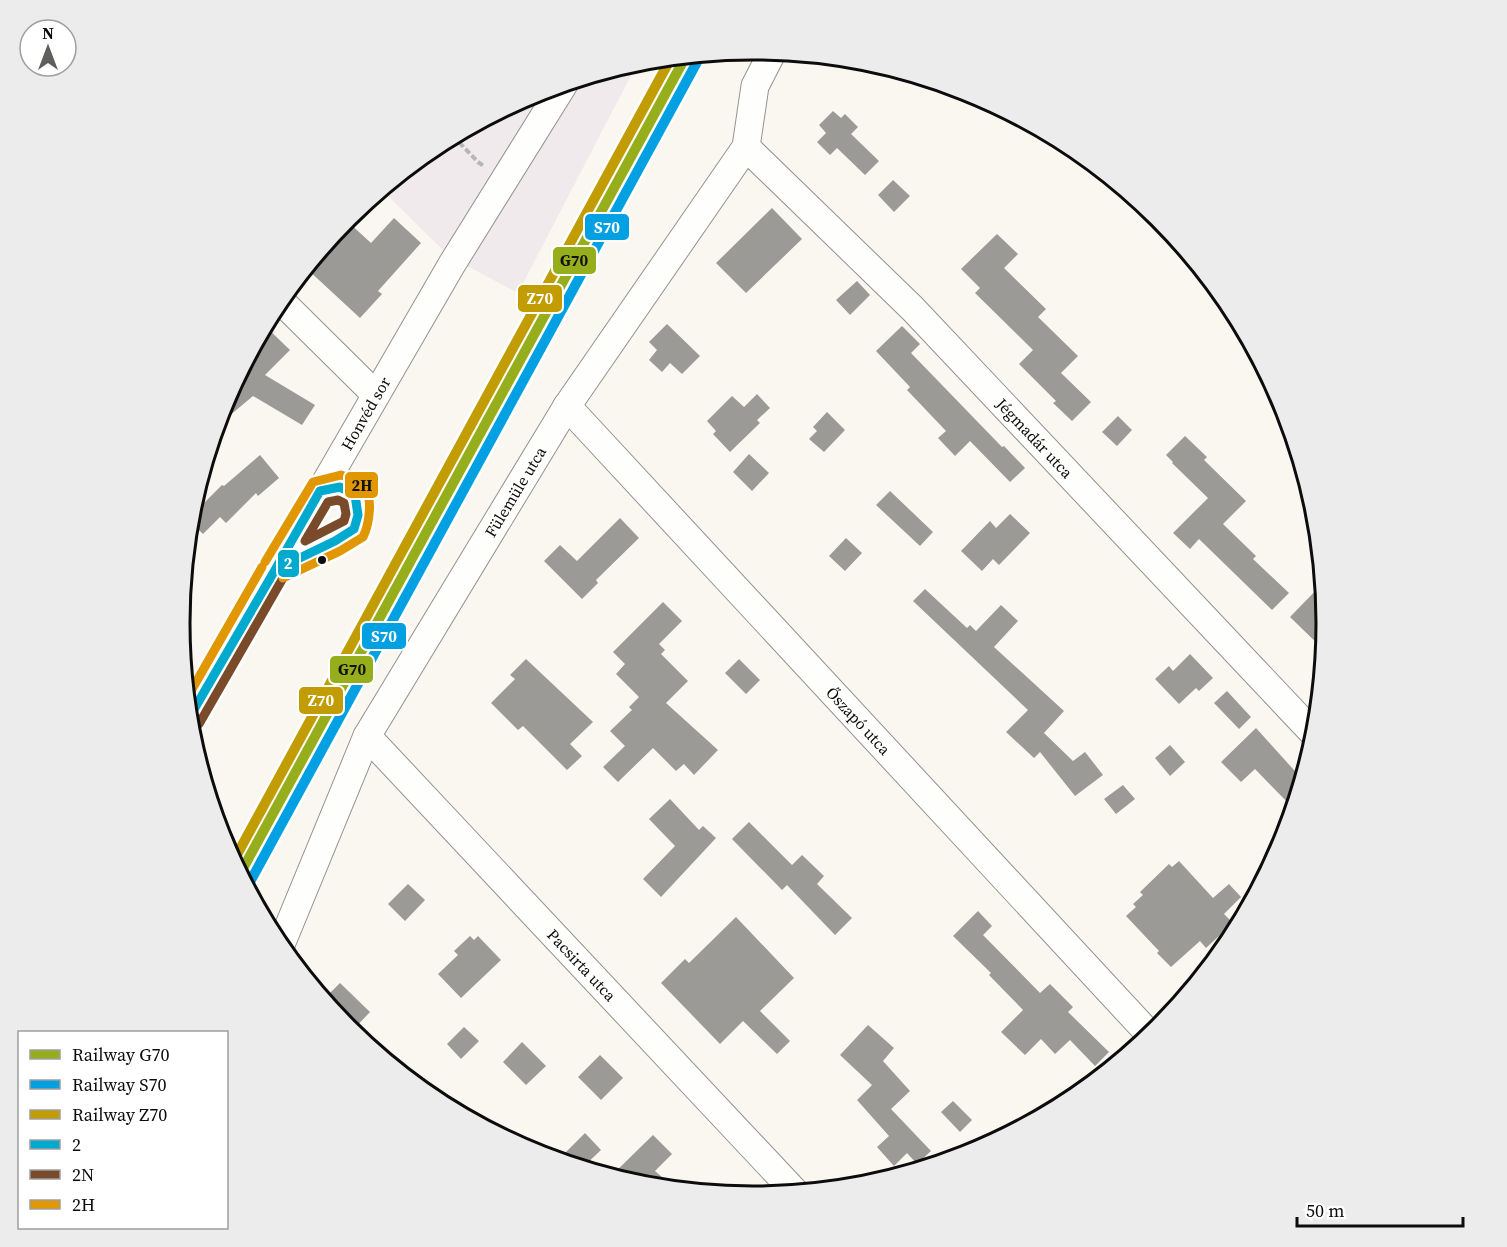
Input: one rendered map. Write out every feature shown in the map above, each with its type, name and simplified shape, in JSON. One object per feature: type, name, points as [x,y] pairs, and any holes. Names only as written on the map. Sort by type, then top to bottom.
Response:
[{"type":"street","name":"Fülemüle utca","points":[[284,936],[367,736],[567,405],[746,147],[755,86],[768,60]]},
{"type":"street","name":"Honvéd sor","points":[[196,705],[375,394],[452,264],[557,96]]},
{"type":"street","name":"Jégmadár utca","points":[[746,147],[913,309],[1307,727]]},
{"type":"street","points":[[287,307],[375,394]]},
{"type":"street","name":"Őszapó utca","points":[[567,405],[1144,1029]]},
{"type":"street","name":"Pacsirta utca","points":[[367,736],[789,1186]]},
{"type":"lane","points":[[274,570],[290,560],[341,539],[354,530],[358,515],[355,495],[340,487],[320,491]]},
{"type":"path","points":[[460,143],[478,162],[505,181]]},
{"type":"shaded area","points":[[632,74],[518,293],[450,257],[387,195],[440,155],[504,118],[572,90]]},
{"type":"building","points":[[833,111],[841,118],[845,114],[858,127],[851,134],[879,161],[865,175],[837,148],[830,155],[817,142],[826,133],[819,125]]},
{"type":"building","points":[[893,180],[910,196],[894,212],[878,195]]},
{"type":"building","points":[[772,208],[802,239],[746,293],[716,263]]},
{"type":"building","points":[[394,218],[421,243],[378,291],[382,294],[360,318],[312,273],[353,227],[371,243]]},
{"type":"building","points":[[997,234],[1018,254],[1004,268],[1046,309],[1038,317],[1078,356],[1061,373],[1091,402],[1072,421],[1053,403],[1056,401],[1019,364],[1033,350],[975,293],[980,288],[961,269]]},
{"type":"building","points":[[857,281],[870,295],[850,315],[836,300]]},
{"type":"building","points":[[667,324],[700,356],[682,374],[670,363],[662,372],[649,360],[657,350],[649,342]]},
{"type":"building","points":[[902,326],[920,344],[911,353],[1025,468],[1010,482],[970,441],[955,456],[938,438],[946,431],[907,390],[910,387],[876,351]]},
{"type":"building","points":[[271,332],[290,350],[265,375],[315,405],[302,425],[253,396],[230,415],[248,374]]},
{"type":"building","points":[[757,394],[770,408],[757,420],[760,423],[730,452],[713,434],[716,431],[707,421],[732,396],[744,407]]},
{"type":"building","points":[[827,412],[845,430],[824,452],[809,439],[817,431],[813,427]]},
{"type":"building","points":[[1118,416],[1132,430],[1117,446],[1102,432]]},
{"type":"building","points":[[1185,436],[1207,457],[1204,460],[1246,501],[1223,524],[1256,556],[1253,559],[1289,593],[1272,610],[1199,539],[1190,549],[1173,533],[1208,498],[1166,455]]},
{"type":"building","points":[[749,454],[769,473],[752,491],[733,472]]},
{"type":"building","points":[[260,455],[279,478],[258,496],[256,493],[226,523],[220,517],[203,534],[198,529],[203,504],[222,485],[224,486]]},
{"type":"building","points":[[890,491],[933,532],[920,546],[876,505]]},
{"type":"building","points":[[1010,514],[1030,533],[999,565],[993,559],[982,571],[961,551],[990,521],[996,528]]},
{"type":"building","points":[[620,518],[639,538],[596,580],[598,583],[582,599],[544,561],[560,545],[577,561]]},
{"type":"building","points":[[846,538],[862,553],[845,571],[829,556]]},
{"type":"building","points":[[925,589],[967,628],[970,625],[976,631],[1001,605],[1018,621],[994,647],[1064,711],[1044,733],[1073,761],[1085,752],[1103,775],[1075,796],[1040,752],[1034,758],[1006,732],[1028,710],[913,601]]},
{"type":"building","points":[[1316,590],[1316,643],[1290,617]]},
{"type":"building","points":[[663,602],[682,621],[659,644],[665,650],[661,654],[688,681],[666,703],[718,750],[694,775],[684,764],[676,771],[653,748],[618,782],[603,767],[625,746],[610,731],[632,710],[629,707],[639,697],[616,674],[625,664],[613,652]]},
{"type":"building","points":[[1190,654],[1213,678],[1199,691],[1196,688],[1179,704],[1155,679],[1169,666],[1173,671]]},
{"type":"building","points":[[526,659],[593,722],[570,744],[582,756],[567,770],[523,726],[518,730],[491,703],[515,679],[510,675]]},
{"type":"building","points":[[739,659],[760,680],[746,694],[725,673]]},
{"type":"building","points":[[1227,691],[1251,717],[1239,729],[1214,703]]},
{"type":"building","points":[[1256,728],[1297,773],[1288,803],[1255,769],[1241,782],[1221,762]]},
{"type":"building","points":[[1170,745],[1185,762],[1170,776],[1155,758]]},
{"type":"building","points":[[1123,785],[1135,799],[1116,814],[1104,799]]},
{"type":"building","points":[[670,799],[699,830],[703,826],[716,838],[661,897],[643,879],[675,846],[649,819]]},
{"type":"building","points":[[749,822],[792,865],[802,855],[824,876],[817,884],[852,918],[835,935],[787,885],[782,890],[732,839]]},
{"type":"building","points":[[1179,861],[1213,898],[1229,884],[1241,897],[1224,914],[1232,922],[1228,928],[1206,948],[1200,941],[1171,967],[1126,916],[1136,907],[1133,904],[1143,895],[1140,892],[1169,864],[1172,867]]},
{"type":"building","points":[[408,884],[425,900],[405,921],[388,904]]},
{"type":"building","points":[[978,911],[992,926],[983,935],[1040,993],[1050,984],[1073,1007],[1068,1012],[1109,1052],[1095,1066],[1070,1040],[1055,1054],[1041,1039],[1025,1055],[1001,1032],[1023,1010],[989,975],[991,973],[953,936]]},
{"type":"building","points":[[736,917],[794,978],[760,1011],[790,1041],[777,1054],[743,1021],[720,1044],[661,983],[685,959],[689,963]]},
{"type":"building","points":[[470,936],[474,940],[478,936],[501,960],[461,998],[438,974],[458,955],[454,951]]},
{"type":"building","points":[[340,983],[370,1012],[358,1025],[329,994]]},
{"type":"building","points":[[868,1025],[894,1048],[883,1061],[910,1091],[891,1109],[931,1151],[919,1162],[916,1163],[907,1153],[894,1166],[877,1147],[889,1136],[857,1100],[872,1085],[840,1055]]},
{"type":"building","points":[[464,1027],[479,1041],[461,1059],[447,1044]]},
{"type":"building","points":[[522,1042],[546,1066],[526,1085],[503,1062]]},
{"type":"building","points":[[600,1055],[623,1078],[601,1100],[578,1077]]},
{"type":"building","points":[[953,1101],[972,1120],[960,1132],[941,1112]]},
{"type":"building","points":[[585,1133],[601,1150],[588,1162],[564,1154]]},
{"type":"building","points":[[653,1135],[672,1154],[655,1171],[662,1177],[660,1179],[617,1170]]},
{"type":"rail line","name":"S70","points":[[251,879],[696,63]]},
{"type":"rail line","name":"G70","points":[[245,865],[681,65]]},
{"type":"rail line","name":"Z70","points":[[239,852],[666,67]]},
{"type":"transit line","name":"2H","points":[[265,562],[313,482],[341,475],[363,486],[369,503],[369,518],[363,537],[340,551],[283,578]]},
{"type":"transit line","name":"2","points":[[340,487],[355,495],[358,515],[354,529],[335,541],[275,570],[320,491],[340,487]]},
{"type":"transit line","name":"2N","points":[[338,500],[344,503],[346,514],[344,521],[305,541],[328,502],[338,500]]},
{"type":"transit line","name":"2H","points":[[194,686],[262,567]]},
{"type":"transit line","name":"2","points":[[196,705],[275,570]]},
{"type":"transit line","name":"2N","points":[[199,723],[283,578]]}]
